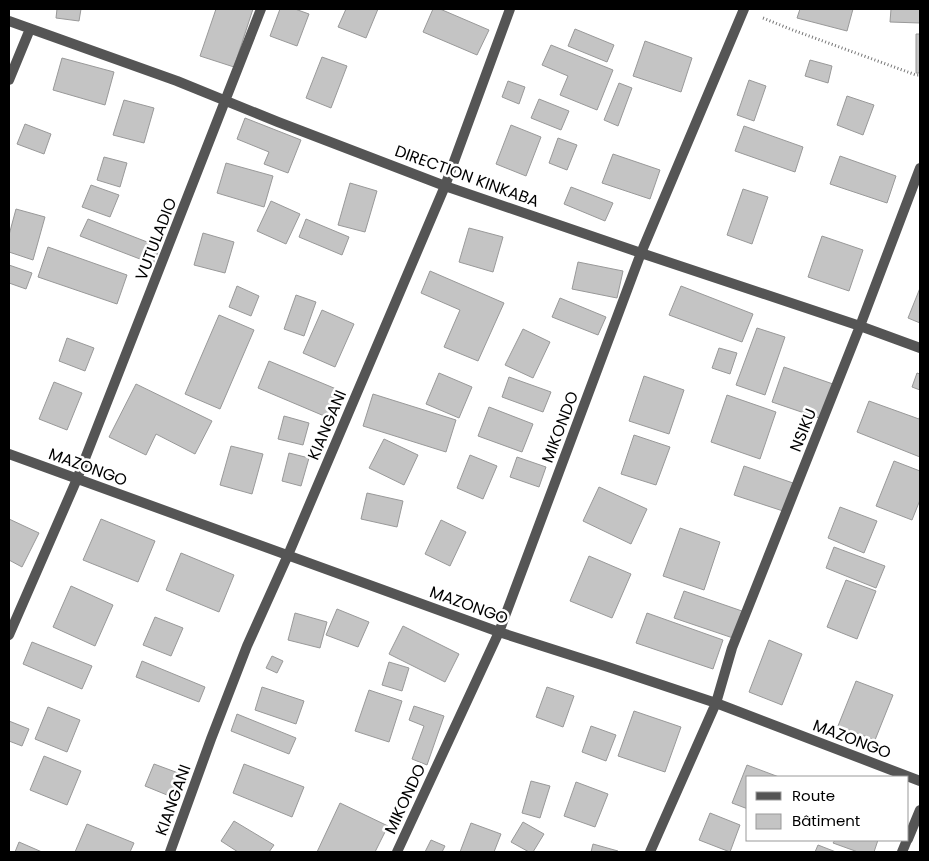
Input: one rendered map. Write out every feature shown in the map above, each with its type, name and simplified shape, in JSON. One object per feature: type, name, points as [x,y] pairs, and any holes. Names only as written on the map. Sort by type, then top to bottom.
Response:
[{"type":"street","name":"VUTULADIO","points":[[9,635],[77,479],[261,9]]},
{"type":"street","name":"KIANGANI","points":[[170,852],[247,646],[288,555],[445,186],[510,9]]},
{"type":"street","name":"MIKONDO","points":[[397,852],[500,632],[641,254],[744,9]]},
{"type":"street","name":"DIRECTION KINKABA","points":[[9,21],[177,81],[445,186],[920,348]]},
{"type":"street","points":[[9,80],[30,29]]},
{"type":"street","name":"NSIKU","points":[[650,852],[716,703],[732,648],[860,326],[920,168]]},
{"type":"street","name":"MAZONGO","points":[[9,454],[500,632],[716,703],[907,776]]},
{"type":"street","points":[[909,837],[920,810]]},
{"type":"path","points":[[744,9],[790,29],[920,75]]},
{"type":"building","points":[[57,9],[81,9],[79,21],[56,18]]},
{"type":"building","points":[[216,9],[253,9],[234,67],[200,56]]},
{"type":"building","points":[[280,9],[295,9],[309,14],[297,46],[270,36]]},
{"type":"building","points":[[346,9],[378,9],[366,38],[338,27]]},
{"type":"building","points":[[433,9],[440,9],[489,30],[477,55],[423,32]]},
{"type":"building","points":[[800,9],[853,9],[847,31],[797,18]]},
{"type":"building","points":[[891,9],[920,9],[920,23],[890,22]]},
{"type":"building","points":[[575,29],[614,45],[607,62],[568,46]]},
{"type":"building","points":[[916,34],[920,34],[920,73],[916,73]]},
{"type":"building","points":[[645,41],[692,58],[681,92],[633,76]]},
{"type":"building","points":[[551,45],[613,70],[597,110],[560,95],[568,76],[542,65]]},
{"type":"building","points":[[322,57],[347,66],[331,108],[306,98]]},
{"type":"building","points":[[62,58],[114,72],[105,105],[53,90]]},
{"type":"building","points":[[810,60],[832,66],[828,83],[805,76]]},
{"type":"building","points":[[749,80],[766,86],[754,121],[737,115]]},
{"type":"building","points":[[508,81],[525,87],[519,104],[502,97]]},
{"type":"building","points":[[619,83],[632,88],[618,126],[604,120]]},
{"type":"building","points":[[847,96],[874,105],[863,135],[837,125]]},
{"type":"building","points":[[539,99],[569,111],[561,130],[531,118]]},
{"type":"building","points":[[124,100],[154,108],[144,143],[113,135]]},
{"type":"building","points":[[245,118],[301,140],[288,173],[264,164],[269,152],[237,139]]},
{"type":"building","points":[[25,124],[51,134],[44,154],[17,144]]},
{"type":"building","points":[[511,125],[541,137],[526,176],[496,164]]},
{"type":"building","points":[[744,126],[803,147],[795,172],[735,151]]},
{"type":"building","points":[[558,138],[577,145],[567,170],[549,163]]},
{"type":"building","points":[[613,154],[660,170],[650,199],[602,183]]},
{"type":"building","points":[[840,156],[896,176],[887,203],[830,184]]},
{"type":"building","points":[[104,157],[127,163],[120,187],[97,180]]},
{"type":"building","points":[[226,163],[273,176],[264,207],[217,193]]},
{"type":"building","points":[[350,183],[377,191],[365,232],[338,225]]},
{"type":"building","points":[[91,185],[119,195],[110,217],[82,207]]},
{"type":"building","points":[[571,187],[613,203],[605,221],[564,204]]},
{"type":"building","points":[[743,189],[768,197],[752,244],[727,235]]},
{"type":"building","points":[[271,201],[300,214],[286,244],[257,231]]},
{"type":"building","points":[[16,209],[45,217],[33,260],[9,252],[9,235]]},
{"type":"building","points":[[88,219],[160,247],[153,264],[80,236]]},
{"type":"building","points":[[306,219],[349,237],[342,255],[299,237]]},
{"type":"building","points":[[469,228],[503,237],[493,272],[459,262]]},
{"type":"building","points":[[203,233],[234,242],[225,273],[194,265]]},
{"type":"building","points":[[822,236],[863,250],[849,291],[808,277]]},
{"type":"building","points":[[48,247],[127,275],[117,304],[38,277]]},
{"type":"building","points":[[578,262],[623,271],[617,298],[572,289]]},
{"type":"building","points":[[9,265],[32,273],[26,289],[9,283]]},
{"type":"building","points":[[430,271],[504,303],[478,361],[444,347],[460,310],[421,293]]},
{"type":"building","points":[[237,286],[259,296],[251,316],[229,307]]},
{"type":"building","points":[[681,286],[753,314],[742,342],[669,315]]},
{"type":"building","points":[[920,288],[920,323],[908,318]]},
{"type":"building","points":[[296,295],[316,302],[304,336],[284,329]]},
{"type":"building","points":[[560,298],[606,317],[598,335],[552,317]]},
{"type":"building","points":[[322,310],[354,324],[335,367],[303,353]]},
{"type":"building","points":[[219,315],[254,330],[220,409],[185,394]]},
{"type":"building","points":[[757,328],[785,337],[765,395],[736,385]]},
{"type":"building","points":[[523,329],[550,342],[533,378],[505,365]]},
{"type":"building","points":[[67,338],[94,348],[85,371],[59,361]]},
{"type":"building","points":[[719,348],[737,353],[730,374],[712,368]]},
{"type":"building","points":[[269,361],[341,391],[329,418],[258,388]]},
{"type":"building","points":[[784,367],[833,384],[822,419],[772,402]]},
{"type":"building","points":[[439,373],[472,387],[459,418],[426,404]]},
{"type":"building","points":[[917,373],[920,374],[920,390],[912,387]]},
{"type":"building","points":[[644,376],[684,390],[669,434],[629,421]]},
{"type":"building","points":[[509,377],[551,392],[543,412],[502,397]]},
{"type":"building","points":[[54,382],[82,393],[67,430],[39,419]]},
{"type":"building","points":[[136,384],[212,421],[195,454],[156,434],[146,455],[109,437]]},
{"type":"building","points":[[373,394],[456,420],[446,452],[363,426]]},
{"type":"building","points":[[727,395],[776,412],[760,459],[711,442]]},
{"type":"building","points":[[869,401],[919,419],[920,415],[920,457],[857,432]]},
{"type":"building","points":[[489,407],[533,424],[522,452],[478,436]]},
{"type":"building","points":[[284,416],[309,423],[303,445],[278,439]]},
{"type":"building","points":[[634,435],[670,447],[656,485],[621,474]]},
{"type":"building","points":[[384,439],[418,455],[404,485],[369,468]]},
{"type":"building","points":[[231,446],[263,454],[252,494],[220,485]]},
{"type":"building","points":[[289,453],[309,458],[301,486],[282,481]]},
{"type":"building","points":[[470,455],[497,466],[483,499],[457,488]]},
{"type":"building","points":[[517,457],[546,467],[539,487],[510,477]]},
{"type":"building","points":[[894,461],[920,471],[920,500],[912,520],[876,506]]},
{"type":"building","points":[[744,466],[793,483],[783,511],[734,495]]},
{"type":"building","points":[[599,487],[647,509],[631,544],[583,521]]},
{"type":"building","points":[[367,493],[403,501],[397,527],[361,519]]},
{"type":"building","points":[[840,507],[877,521],[864,553],[828,538]]},
{"type":"building","points":[[9,519],[39,533],[22,567],[9,560]]},
{"type":"building","points":[[101,519],[155,541],[138,582],[83,560]]},
{"type":"building","points":[[441,520],[466,532],[450,566],[425,554]]},
{"type":"building","points":[[680,528],[720,542],[704,590],[663,576]]},
{"type":"building","points":[[834,547],[885,566],[876,588],[826,568]]},
{"type":"building","points":[[181,553],[234,575],[219,612],[166,590]]},
{"type":"building","points":[[589,556],[631,574],[612,618],[570,601]]},
{"type":"building","points":[[846,580],[876,591],[857,639],[827,627]]},
{"type":"building","points":[[71,586],[113,605],[95,646],[53,627]]},
{"type":"building","points":[[684,591],[742,611],[733,638],[674,618]]},
{"type":"building","points":[[337,609],[369,622],[358,647],[326,635]]},
{"type":"building","points":[[295,613],[327,622],[320,648],[288,640]]},
{"type":"building","points":[[647,613],[723,640],[713,669],[636,643]]},
{"type":"building","points":[[155,617],[183,628],[171,656],[143,645]]},
{"type":"building","points":[[403,626],[459,654],[445,682],[389,654]]},
{"type":"building","points":[[769,640],[802,654],[782,705],[749,692]]},
{"type":"building","points":[[32,642],[92,666],[82,689],[23,664]]},
{"type":"building","points":[[272,656],[283,661],[277,673],[266,668]]},
{"type":"building","points":[[142,661],[205,687],[199,702],[136,677]]},
{"type":"building","points":[[389,662],[409,668],[402,691],[382,685]]},
{"type":"building","points":[[856,681],[893,695],[875,740],[838,726]]},
{"type":"building","points":[[262,687],[304,701],[296,724],[255,710]]},
{"type":"building","points":[[547,687],[574,696],[563,727],[536,717]]},
{"type":"building","points":[[369,690],[402,701],[389,742],[355,731]]},
{"type":"building","points":[[414,706],[444,716],[427,765],[412,759],[424,726],[409,720]]},
{"type":"building","points":[[48,707],[80,720],[67,752],[35,739]]},
{"type":"building","points":[[634,711],[681,727],[665,772],[618,756]]},
{"type":"building","points":[[237,714],[296,738],[289,754],[231,731]]},
{"type":"building","points":[[9,721],[29,729],[22,746],[9,741]]},
{"type":"building","points":[[591,726],[616,735],[606,761],[582,752]]},
{"type":"building","points":[[44,756],[81,771],[67,805],[30,790]]},
{"type":"building","points":[[154,764],[181,774],[172,797],[145,786]]},
{"type":"building","points":[[244,764],[304,787],[292,817],[233,793]]},
{"type":"building","points":[[747,765],[776,776],[746,776],[746,808],[732,803]]},
{"type":"building","points":[[531,781],[550,786],[540,818],[522,813]]},
{"type":"building","points":[[576,782],[608,794],[595,827],[564,816]]},
{"type":"building","points":[[340,803],[388,826],[375,852],[317,852]]},
{"type":"building","points":[[710,813],[740,825],[730,852],[699,840]]},
{"type":"building","points":[[234,821],[274,845],[269,852],[238,852],[221,841]]},
{"type":"building","points":[[523,822],[544,834],[533,852],[529,852],[511,842]]},
{"type":"building","points":[[471,823],[501,834],[494,852],[460,852]]},
{"type":"building","points":[[87,824],[134,843],[130,852],[75,852]]},
{"type":"building","points":[[431,840],[445,846],[442,852],[425,852]]},
{"type":"building","points":[[834,841],[878,841],[874,852],[858,852],[833,843]]},
{"type":"building","points":[[19,842],[42,852],[15,852]]},
{"type":"building","points":[[593,844],[618,851],[591,852]]},
{"type":"building","points":[[818,845],[836,852],[815,852]]}]
